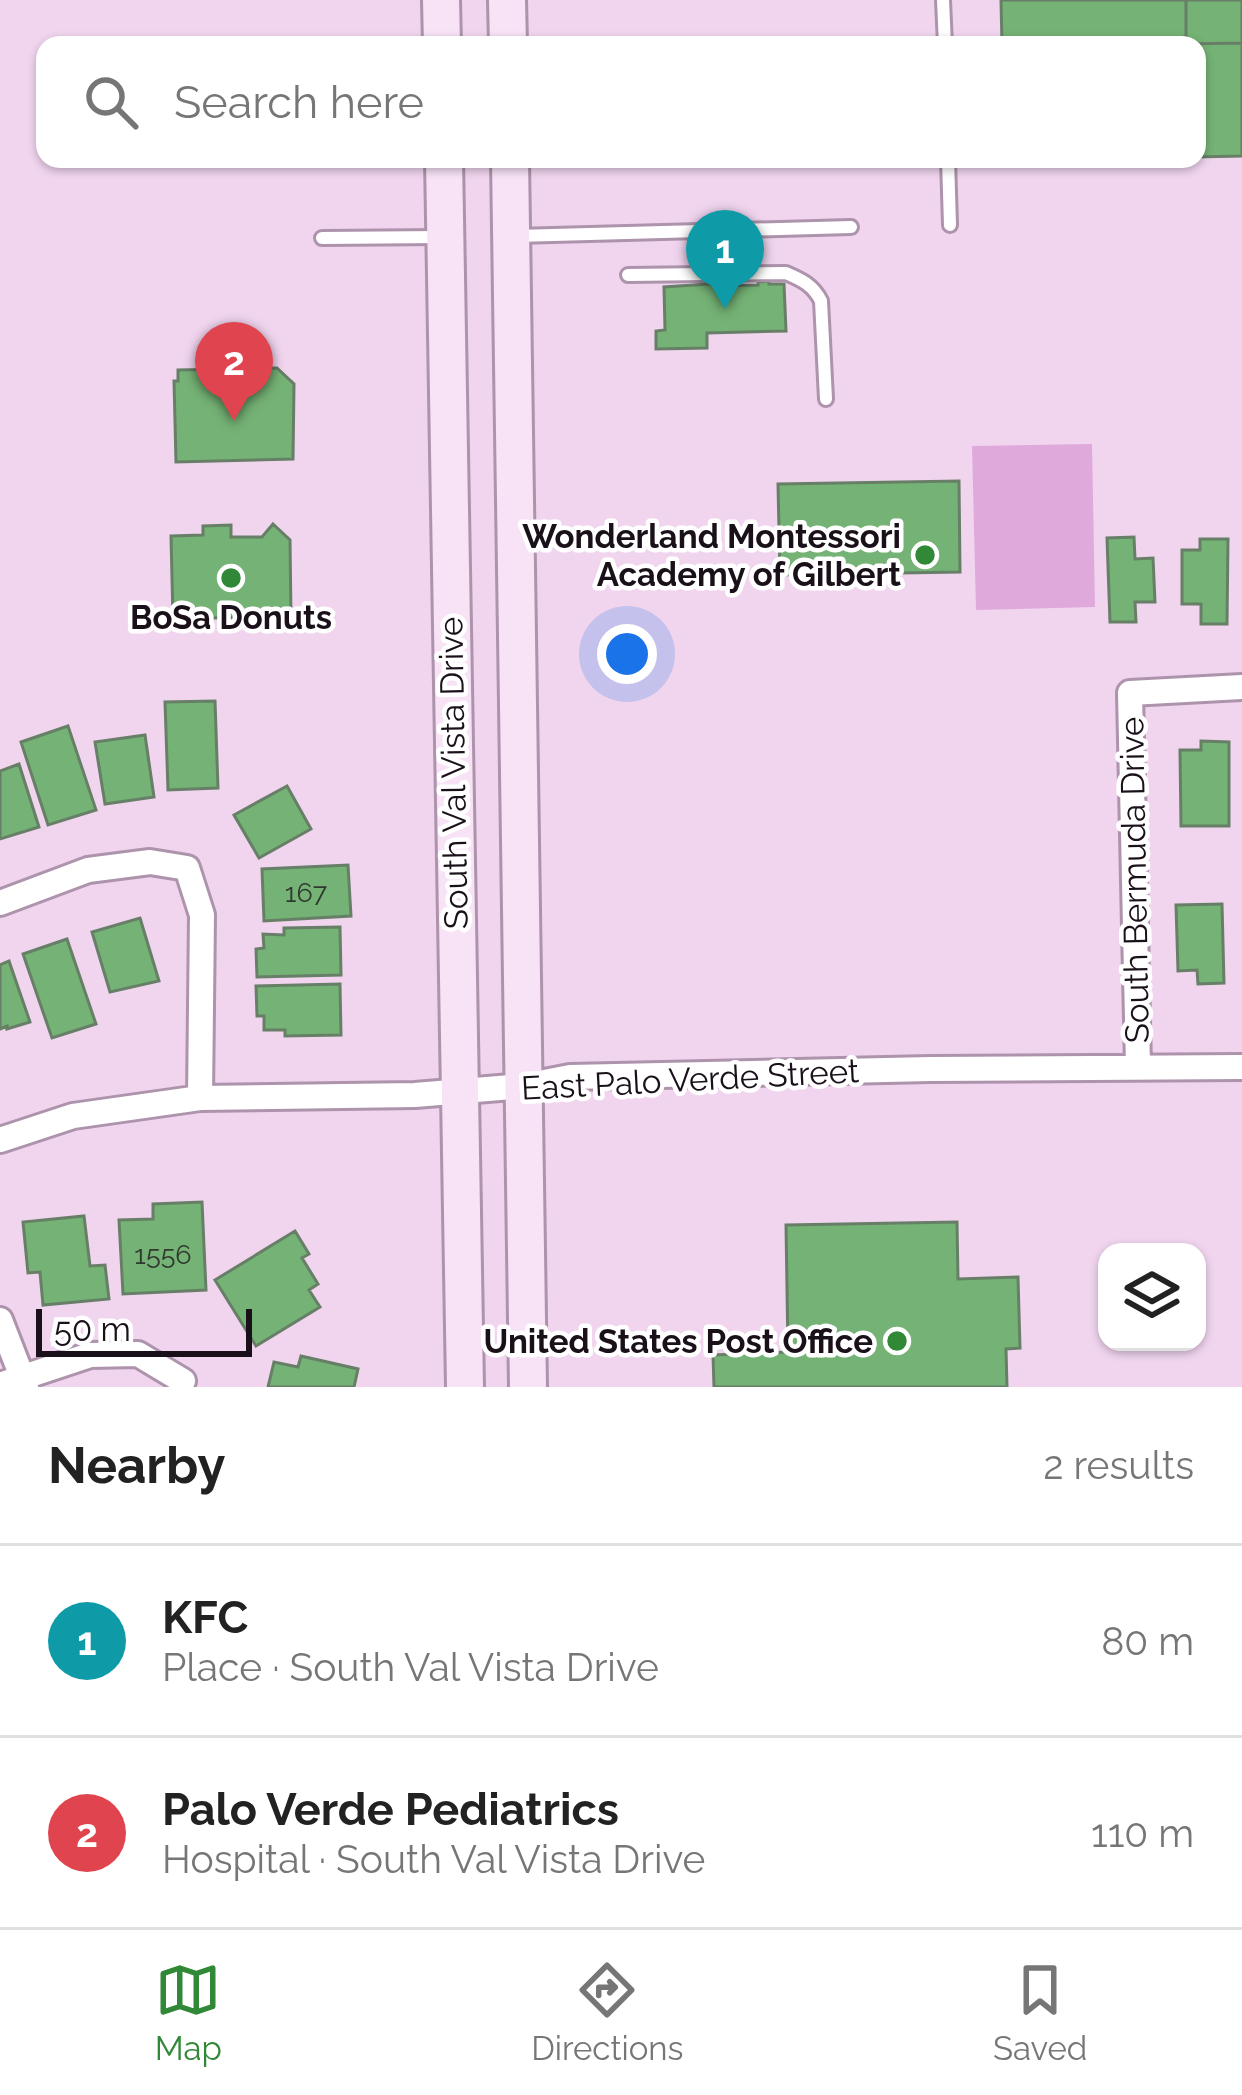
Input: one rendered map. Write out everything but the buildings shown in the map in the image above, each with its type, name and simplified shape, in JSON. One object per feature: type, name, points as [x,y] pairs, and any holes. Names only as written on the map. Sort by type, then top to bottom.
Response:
[{"type":"main road","points":[[441,0],[442,36]]},
{"type":"main road","points":[[507,0],[508,36]]},
{"type":"main road","name":"South Val Vista Drive","points":[[444,168],[465,1387]]},
{"type":"main road","name":"South Val Vista Drive","points":[[510,168],[528,1387]]},
{"type":"main road","points":[[445,237],[511,236]]},
{"type":"street","name":"South Bermuda Drive","points":[[1138,1066],[1130,693],[1242,687]]},
{"type":"street","points":[[0,903],[88,869],[150,862],[187,868],[202,915],[200,1098]]},
{"type":"street","name":"East Palo Verde Street","points":[[0,1140],[73,1116],[200,1098],[415,1095],[593,1077],[1242,1066]]},
{"type":"street","points":[[0,1320],[16,1383],[90,1355],[138,1354],[184,1381]]},
{"type":"lane","points":[[943,0],[945,36]]},
{"type":"lane","points":[[948,168],[950,225]]},
{"type":"lane","points":[[511,236],[851,227]]},
{"type":"lane","points":[[322,238],[445,237]]},
{"type":"lane","points":[[628,275],[786,273],[805,282],[821,301],[826,399]]},
{"type":"shaded area","points":[[1092,444],[1095,607],[976,610],[972,446]]},
{"type":"place","name":"KFC","points":[[725,309]]},
{"type":"place","name":"Palo Verde Pediatrics","points":[[234,421]]},
{"type":"place","name":"Wonderland Montessori Academy of Gilbert","points":[[925,555]]},
{"type":"place","name":"BoSa Donuts","points":[[231,578]]},
{"type":"place","name":"United States Post Office","points":[[897,1341]]}]
